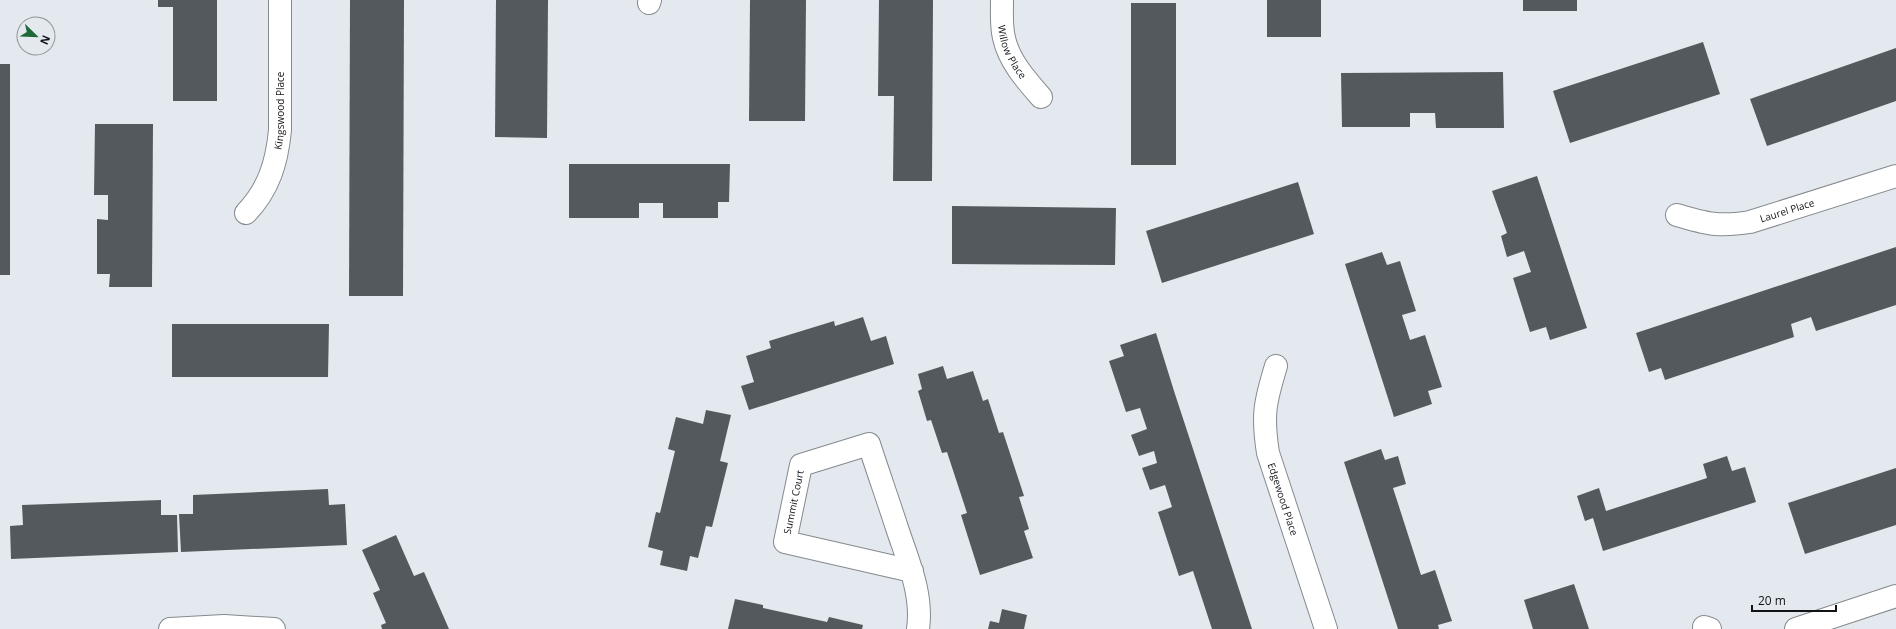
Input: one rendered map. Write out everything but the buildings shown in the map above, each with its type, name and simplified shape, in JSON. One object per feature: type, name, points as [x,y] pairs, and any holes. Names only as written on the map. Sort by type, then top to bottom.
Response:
[{"type":"street","name":"Kingswood Place","points":[[246,212],[258,201],[267,185],[278,148],[280,130],[280,0]]},
{"type":"street","name":"Willow Place","points":[[1002,0],[1004,38],[1012,58],[1023,77],[1040,97]]},
{"type":"street","name":"Laurel Place","points":[[1677,215],[1705,224],[1728,225],[1750,222],[1896,176]]},
{"type":"street","name":"Edgewood Place","points":[[1276,366],[1265,405],[1264,426],[1268,453],[1326,629]]},
{"type":"street","name":"Summit Court","points":[[912,571],[785,542],[801,465],[869,444],[912,571],[918,596],[920,617],[918,629]]},
{"type":"street","points":[[1796,629],[1896,596]]},
{"type":"street","points":[[170,629],[224,626],[274,629]]}]
